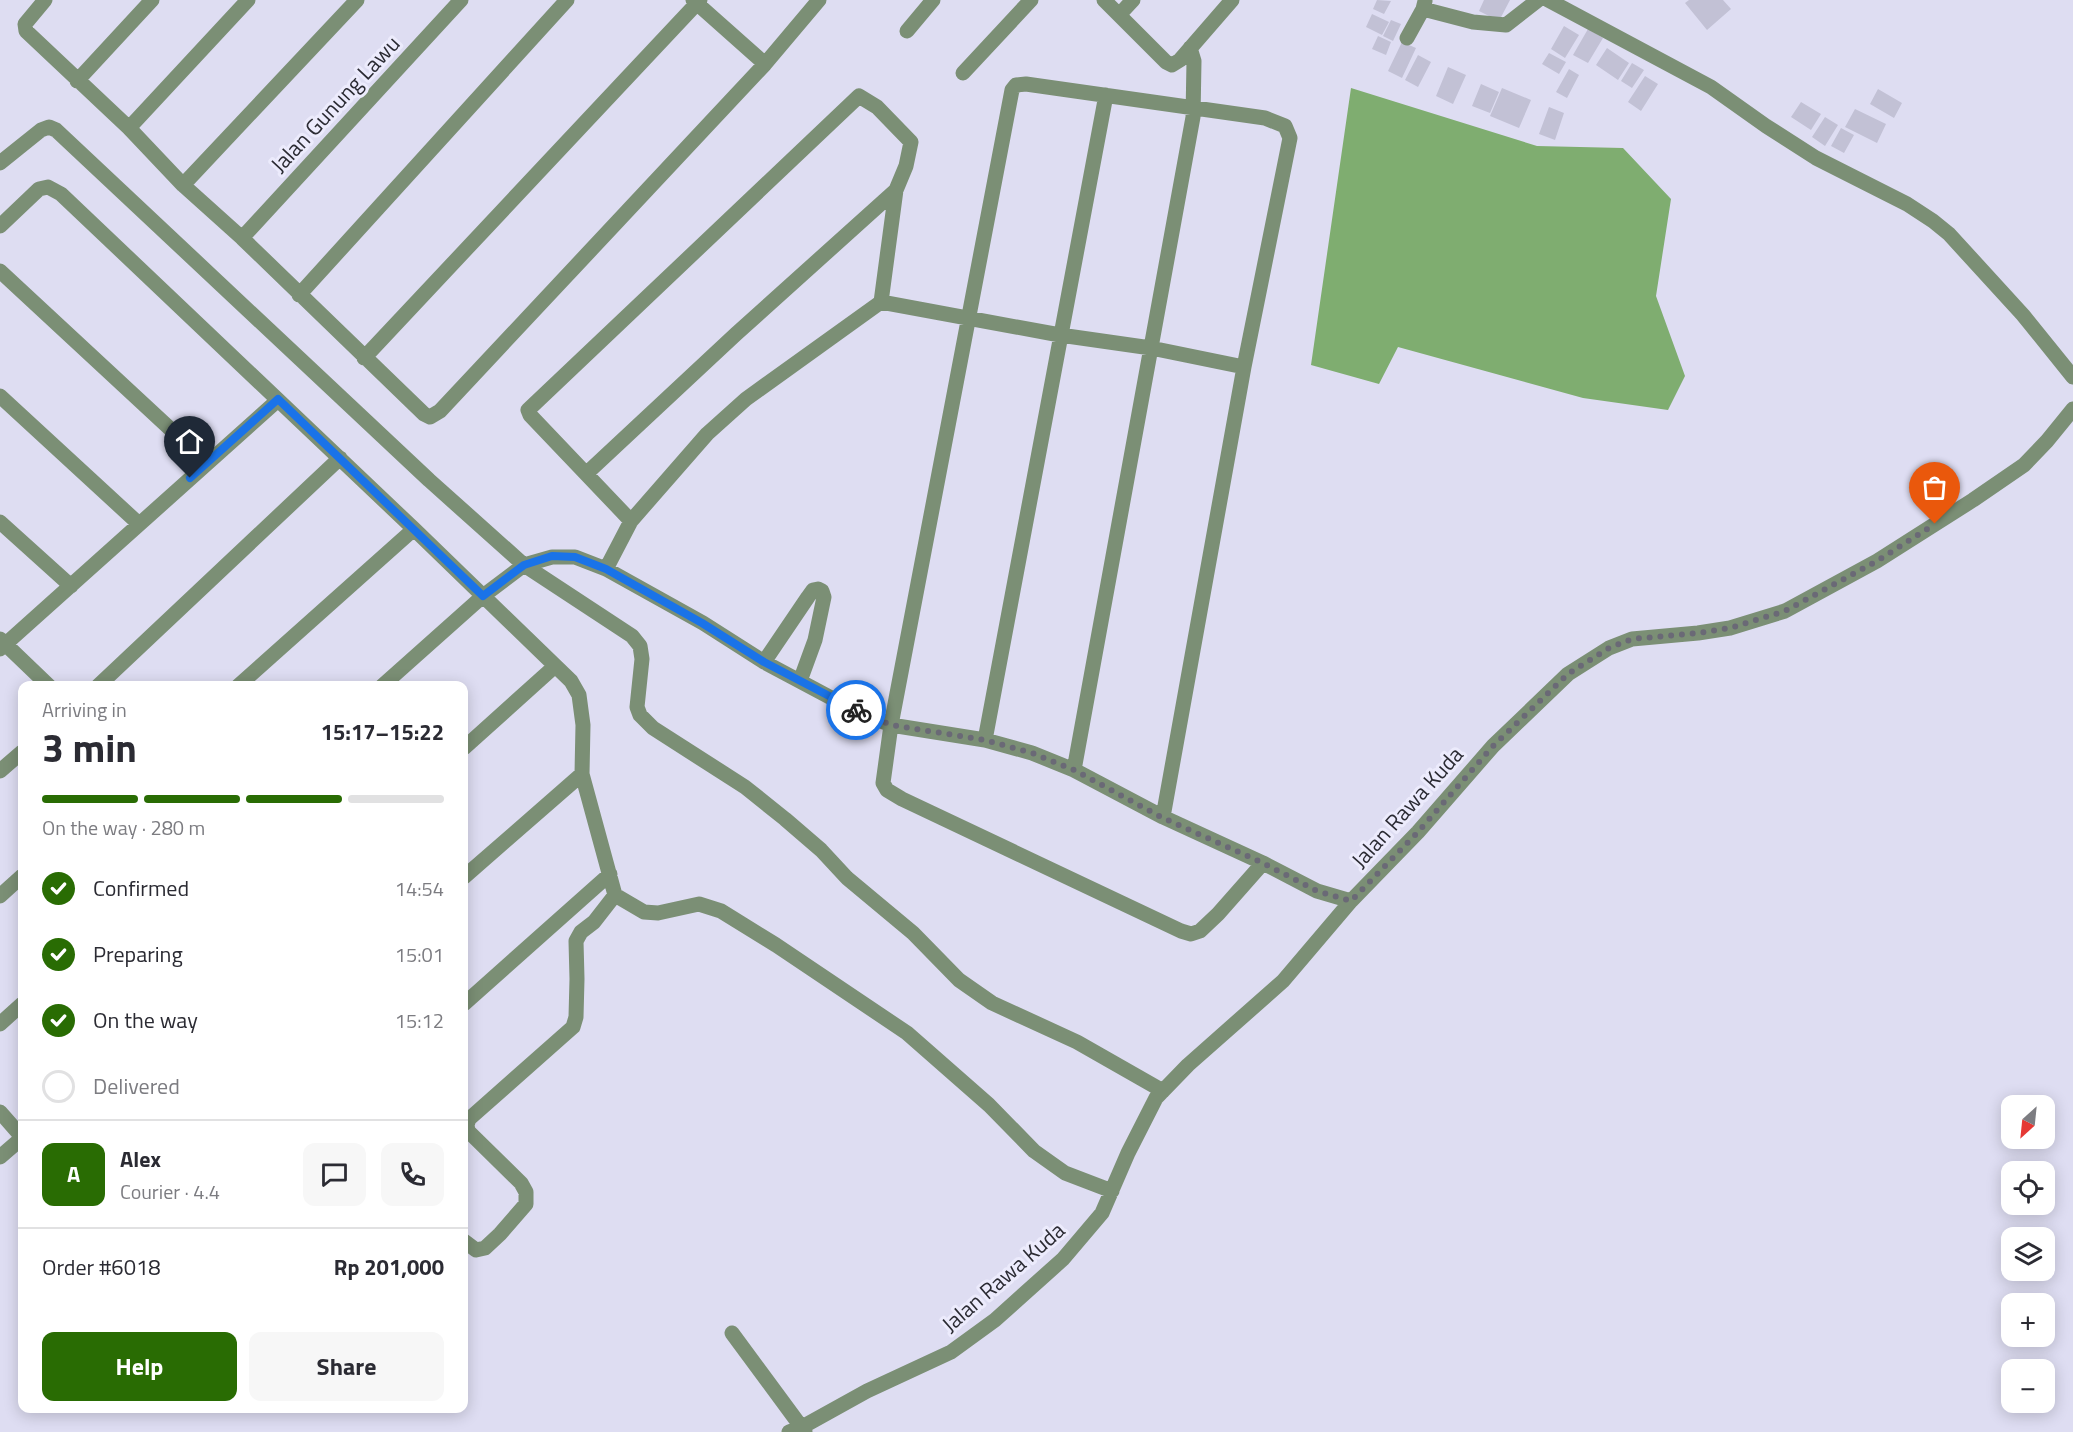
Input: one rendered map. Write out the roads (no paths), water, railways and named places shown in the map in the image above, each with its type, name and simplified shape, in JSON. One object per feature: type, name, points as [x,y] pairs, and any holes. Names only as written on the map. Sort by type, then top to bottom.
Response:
[{"type":"street","points":[[45,0],[25,24],[26,31],[129,128],[183,184],[242,238],[364,358],[430,417],[436,415],[765,64],[819,0]]},
{"type":"street","points":[[77,81],[152,0]]},
{"type":"street","points":[[129,128],[248,0]]},
{"type":"street","points":[[183,184],[357,0]]},
{"type":"street","name":"Jalan Gunung Lawu","points":[[242,238],[461,0]]},
{"type":"street","points":[[299,295],[567,0]]},
{"type":"street","points":[[908,31],[933,0]]},
{"type":"street","points":[[963,73],[1031,0]]},
{"type":"street","points":[[1104,0],[1166,62],[1172,65],[1232,0]]},
{"type":"street","points":[[1120,14],[1133,0]]},
{"type":"street","points":[[1407,38],[1424,4],[1473,22],[1506,25],[1538,0]]},
{"type":"street","points":[[1548,0],[1712,87],[1816,158],[1907,204],[1933,221],[1949,234],[2023,315],[2073,377]]},
{"type":"street","points":[[364,358],[697,1],[765,64]]},
{"type":"street","points":[[1074,770],[1195,107],[1194,61],[1190,48]]},
{"type":"street","points":[[1163,818],[1244,367],[1290,138],[1285,126],[1265,118],[1026,84],[1016,86],[1012,90],[891,725],[883,783],[892,794],[1181,932],[1191,934],[1200,931],[1263,863]]},
{"type":"street","points":[[985,740],[1106,95]]},
{"type":"street","points":[[631,521],[530,415],[528,410],[530,406],[859,96],[877,107],[911,142],[906,166],[897,190],[881,303]]},
{"type":"street","points":[[0,163],[41,130],[49,127],[56,130],[429,480],[524,565],[632,636],[640,646],[642,659],[637,707],[640,715],[653,728],[745,787],[785,819],[821,850],[847,878],[913,933],[959,980],[992,1003],[1077,1042],[1163,1091]]},
{"type":"street","points":[[0,225],[39,189],[48,187],[61,194],[571,681],[579,695],[583,725],[582,774],[615,896],[644,912],[658,913],[699,904],[721,911],[907,1033],[989,1105],[1034,1151],[1065,1173],[1112,1191]]},
{"type":"street","points":[[586,473],[736,334],[897,190]]},
{"type":"street","points":[[0,271],[207,463]]},
{"type":"street","points":[[606,569],[631,521],[683,460],[726,416],[746,399],[881,303],[1060,335],[1151,348],[1244,367]]},
{"type":"street","points":[[0,396],[139,524]]},
{"type":"street","points":[[43,681],[2,644],[71,586],[278,399]]},
{"type":"street","name":"Jalan Rawa Kuda","points":[[799,1430],[867,1391],[951,1352],[995,1320],[1063,1259],[1102,1213],[1143,1121],[1156,1098],[1188,1065],[1283,981],[1351,901],[1418,832],[1493,746],[1568,674],[1609,648],[1632,639],[1730,628],[1785,611],[1877,561],[2024,465],[2073,409]]},
{"type":"street","points":[[103,681],[340,458]]},
{"type":"street","points":[[0,522],[71,586]]},
{"type":"street","points":[[244,681],[414,529]]},
{"type":"street","points":[[388,681],[483,596],[524,565],[552,556],[575,557],[606,569],[702,623],[764,662],[852,709],[891,725],[985,740],[1032,753],[1074,770],[1163,818],[1263,863],[1317,891],[1351,901]]},
{"type":"street","points":[[764,662],[813,590],[822,591],[824,597],[815,640],[800,681]]},
{"type":"street","points":[[468,744],[554,667]]},
{"type":"street","points":[[0,771],[18,755]]},
{"type":"street","points":[[468,874],[582,774]]},
{"type":"street","points":[[468,1000],[610,874]]},
{"type":"street","points":[[0,896],[18,880]]},
{"type":"street","points":[[468,1122],[573,1027],[576,1017],[576,941],[581,932],[594,922],[615,896]]},
{"type":"street","points":[[0,1024],[18,1008]]},
{"type":"street","points":[[0,1112],[18,1133]]},
{"type":"street","points":[[468,1131],[521,1183],[526,1192],[526,1204],[485,1248],[476,1250],[468,1244]]},
{"type":"street","points":[[0,1158],[18,1142]]},
{"type":"street","points":[[732,1333],[799,1430]]}]
